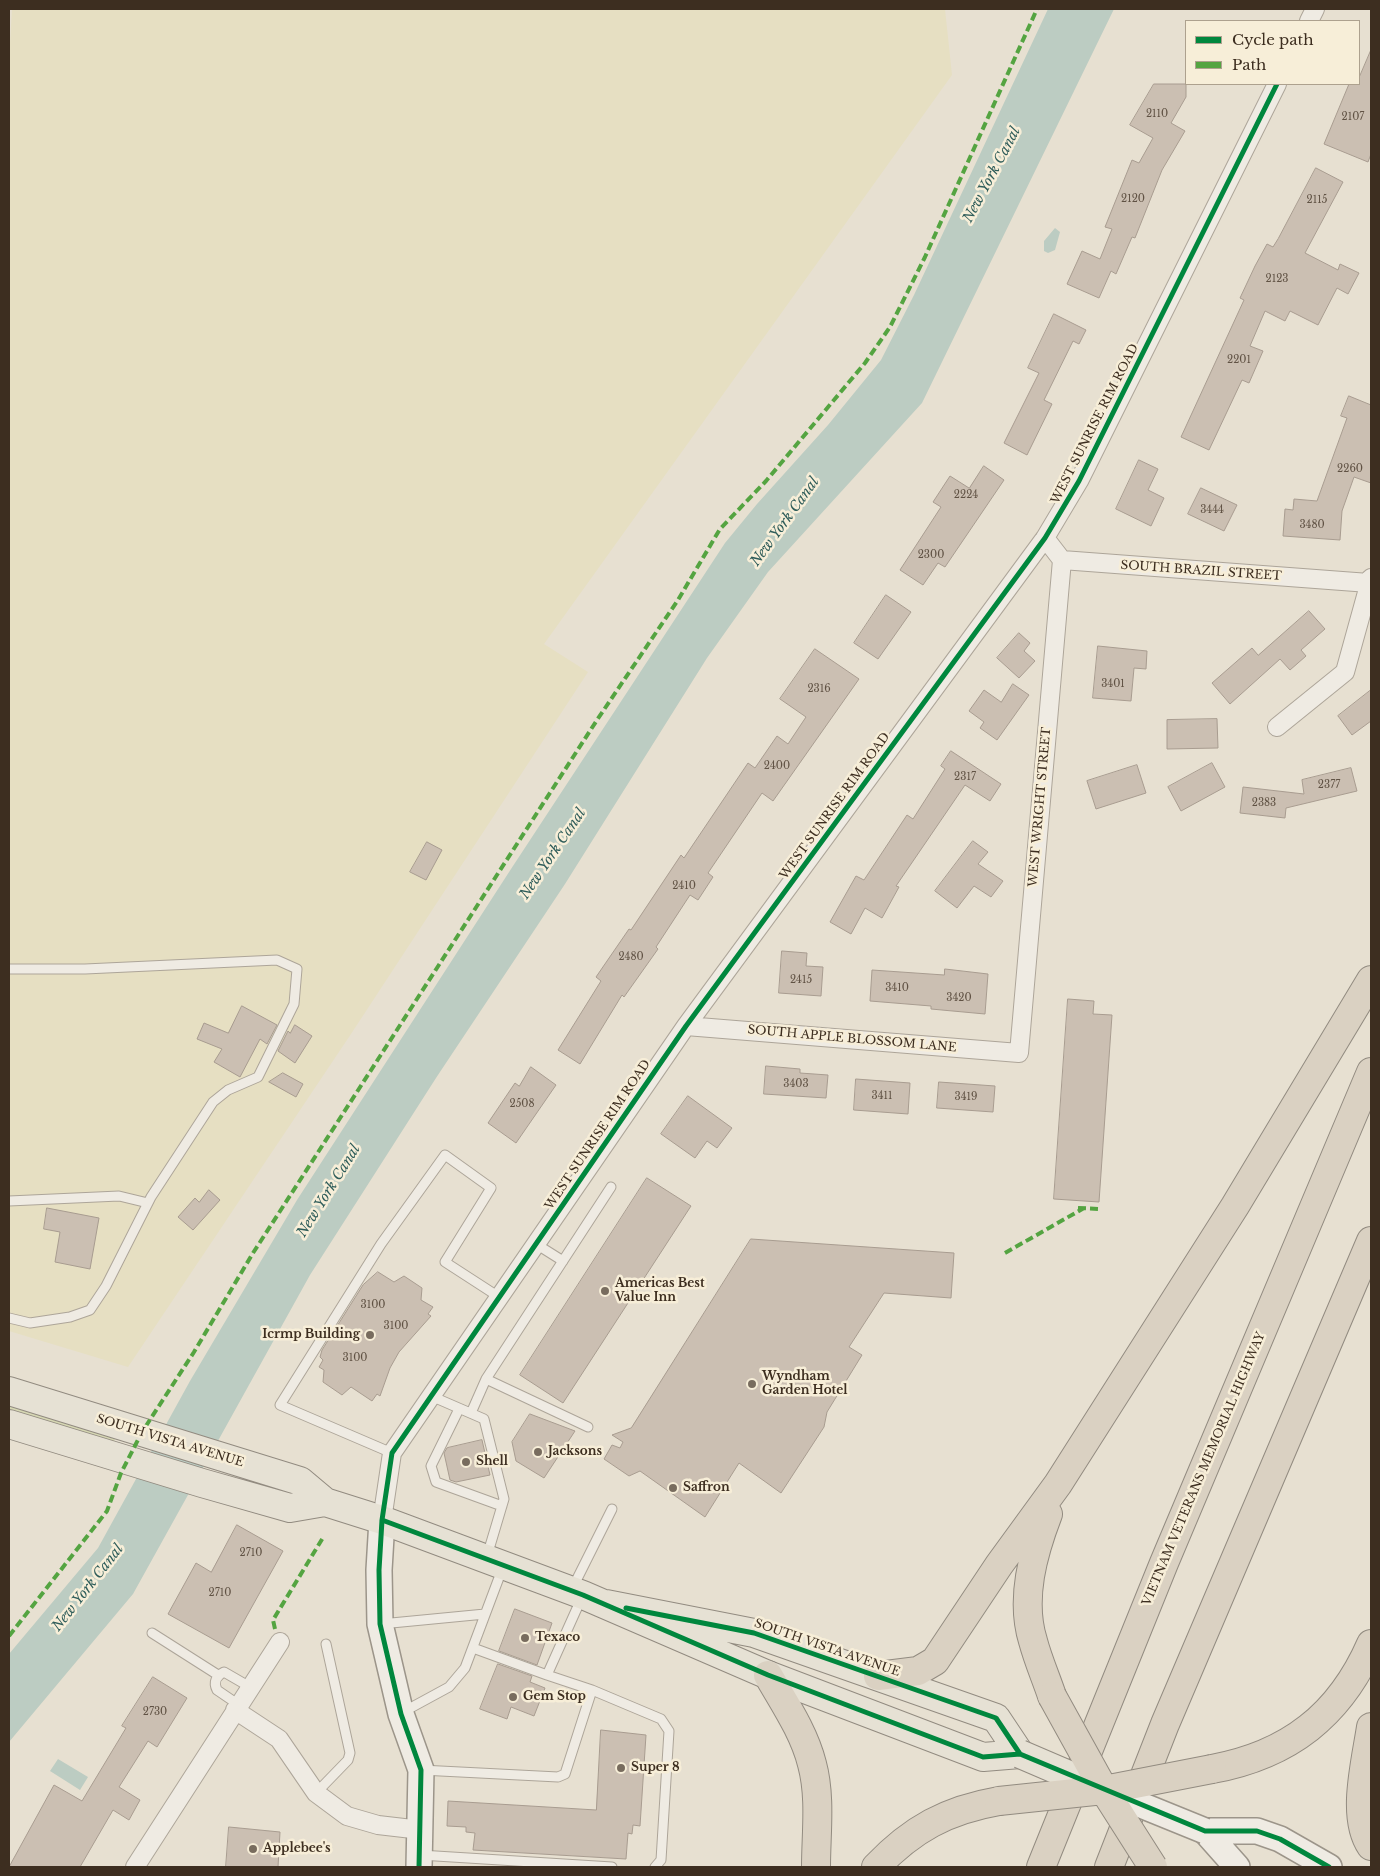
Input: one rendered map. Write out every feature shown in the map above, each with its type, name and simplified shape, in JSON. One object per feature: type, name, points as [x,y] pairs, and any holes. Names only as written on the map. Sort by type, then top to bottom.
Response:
[{"type":"highway","points":[[878,1676],[918,1671],[935,1661],[999,1565],[1058,1484],[1235,1206],[1355,1010],[1371,980]]},
{"type":"highway","name":"VIETNAM VETERANS MEMORIAL HIGHWAY","points":[[1041,1867],[1172,1545],[1371,1072]]},
{"type":"highway","points":[[1109,1867],[1165,1724],[1371,1241]]},
{"type":"highway","points":[[1058,1484],[1034,1551],[1030,1579],[1032,1640],[1052,1696],[1104,1790],[1153,1867]]},
{"type":"highway","points":[[876,1867],[894,1848],[926,1824],[974,1805],[1104,1790],[1234,1765],[1262,1755],[1291,1741],[1318,1721],[1359,1672],[1371,1644]]},
{"type":"highway","points":[[768,1674],[802,1736],[812,1764],[816,1793],[816,1867]]},
{"type":"highway","points":[[1371,1727],[1361,1800],[1365,1837],[1371,1846]]},
{"type":"main road","name":"SOUTH VISTA AVENUE","points":[[9,1391],[300,1481],[325,1502],[382,1520],[587,1596],[768,1674],[983,1757],[1020,1754],[1104,1790]]},
{"type":"main road","name":"SOUTH VISTA AVENUE","points":[[9,1424],[290,1508],[325,1502]]},
{"type":"main road","name":"SOUTH VISTA AVENUE","points":[[587,1596],[754,1633],[996,1718],[1020,1754]]},
{"type":"street","name":"WEST SUNRISE RIM ROAD","points":[[382,1520],[392,1453],[686,1026],[1045,538],[1079,481],[1277,85]]},
{"type":"street","points":[[1045,538],[1062,560]]},
{"type":"street","name":"SOUTH BRAZIL STREET","points":[[1062,560],[1370,580]]},
{"type":"street","name":"WEST WRIGHT STREET","points":[[1019,1053],[1062,560]]},
{"type":"street","points":[[1277,727],[1345,672],[1370,580]]},
{"type":"street","name":"SOUTH APPLE BLOSSOM LANE","points":[[686,1026],[1019,1053]]},
{"type":"street","points":[[382,1520],[379,1570],[380,1624],[401,1714],[421,1770],[419,1861]]},
{"type":"street","points":[[135,1867],[280,1642]]},
{"type":"street","points":[[237,1708],[279,1740],[316,1793],[347,1816],[378,1826],[421,1830]]},
{"type":"street","name":"SOUTH VISTA AVENUE","points":[[1104,1790],[1205,1831],[1257,1831],[1280,1840],[1329,1867]]},
{"type":"street","name":"SOUTH VISTA AVENUE","points":[[1205,1831],[1237,1867]]},
{"type":"lane","points":[[9,969],[84,969],[277,960],[297,969],[294,1004],[258,1077],[228,1090],[213,1102],[148,1203],[106,1286],[90,1310],[70,1317],[30,1323],[9,1318]]},
{"type":"lane","points":[[392,1453],[280,1405],[381,1244],[445,1154],[491,1188],[445,1262],[499,1297]]},
{"type":"lane","points":[[471,1413],[486,1379],[611,1187]]},
{"type":"lane","points":[[9,1201],[118,1196],[148,1203]]},
{"type":"lane","points":[[536,1244],[563,1261]]},
{"type":"lane","points":[[486,1379],[588,1427]]},
{"type":"lane","points":[[401,1714],[449,1687],[465,1668],[485,1614],[504,1499],[484,1419],[431,1396]]},
{"type":"lane","points":[[459,1409],[430,1466],[436,1482],[502,1506]]},
{"type":"lane","points":[[547,1675],[587,1596],[612,1509]]},
{"type":"lane","points":[[380,1624],[485,1614]]},
{"type":"lane","points":[[152,1633],[218,1675]]},
{"type":"lane","points":[[316,1793],[348,1760],[350,1753],[326,1644]]},
{"type":"lane","points":[[472,1648],[592,1690],[661,1720],[669,1731],[662,1860],[655,1867]]},
{"type":"lane","points":[[237,1708],[216,1690],[215,1680],[218,1675],[224,1672],[250,1687]]},
{"type":"lane","points":[[421,1770],[558,1777],[565,1774],[592,1690]]},
{"type":"lane","points":[[419,1861],[612,1867]]},
{"type":"shaded area","points":[[12,9],[945,9],[952,75],[544,644],[588,672],[351,1034],[128,1367],[9,1331],[9,60]]},
{"type":"green space","points":[[9,1402],[116,1436],[113,1444],[9,1413]]},
{"type":"water","name":"New York Canal","points":[[1048,9],[1114,9],[922,403],[768,572],[707,658],[565,884],[436,1078],[310,1275],[133,1594],[9,1742],[9,1654],[98,1548],[190,1381],[297,1200],[725,543],[757,504],[828,425],[881,360],[914,295]]},
{"type":"water","points":[[1055,228],[1060,232],[1055,250],[1048,253],[1044,251],[1044,241]]},
{"type":"water","points":[[58,1759],[88,1777],[80,1790],[50,1771]]},
{"type":"building","points":[[1371,50],[1371,154],[1368,162],[1324,144],[1349,85],[1360,85],[1360,76]]},
{"type":"building","points":[[1154,84],[1186,85],[1186,97],[1171,123],[1185,131],[1162,170],[1135,238],[1132,237],[1116,274],[1111,271],[1099,298],[1067,284],[1082,251],[1100,259],[1112,229],[1105,227],[1132,160],[1139,163],[1153,138],[1130,125]]},
{"type":"building","points":[[1316,168],[1343,182],[1305,253],[1338,270],[1340,264],[1359,273],[1348,294],[1337,288],[1318,325],[1290,311],[1285,321],[1265,311],[1250,346],[1263,351],[1249,383],[1242,380],[1209,450],[1181,437],[1244,300],[1240,298],[1255,266],[1267,244],[1273,247],[1278,239]]},
{"type":"building","points":[[1054,314],[1086,330],[1079,344],[1073,341],[1044,400],[1052,404],[1027,455],[1004,443],[1039,373],[1028,368]]},
{"type":"building","points":[[1349,396],[1371,405],[1371,483],[1354,477],[1342,511],[1340,540],[1283,536],[1285,509],[1293,510],[1294,499],[1317,501],[1347,418],[1341,416]]},
{"type":"building","points":[[1139,460],[1158,469],[1148,490],[1164,498],[1151,526],[1116,509]]},
{"type":"building","points":[[984,466],[1004,480],[945,567],[938,563],[923,585],[900,570],[941,507],[933,502],[950,476],[969,488]]},
{"type":"building","points":[[1201,488],[1237,505],[1224,531],[1188,514]]},
{"type":"building","points":[[886,595],[911,612],[878,659],[854,643]]},
{"type":"building","points":[[1309,611],[1325,629],[1301,650],[1306,656],[1290,670],[1280,659],[1230,704],[1212,683],[1252,648],[1258,655]]},
{"type":"building","points":[[1019,633],[1030,643],[1024,651],[1035,661],[1019,678],[997,658]]},
{"type":"building","points":[[1098,646],[1147,651],[1146,669],[1134,668],[1131,701],[1093,698]]},
{"type":"building","points":[[815,649],[859,679],[773,801],[762,793],[708,873],[713,877],[698,900],[690,895],[656,947],[658,949],[624,997],[622,995],[580,1064],[558,1050],[601,981],[596,977],[629,929],[631,930],[681,855],[684,858],[748,763],[755,768],[777,736],[788,744],[806,717],[780,699]]},
{"type":"building","points":[[1013,684],[1029,695],[997,740],[980,728],[984,722],[969,711],[984,690],[1001,702]]},
{"type":"building","points":[[1371,690],[1371,721],[1352,735],[1338,716]]},
{"type":"building","points":[[1217,719],[1218,748],[1167,749],[1167,720]]},
{"type":"building","points":[[951,751],[1001,784],[990,801],[965,785],[896,886],[899,887],[882,918],[865,908],[851,934],[830,922],[856,876],[864,880],[907,815],[913,819],[945,769],[941,766]]},
{"type":"building","points":[[1212,763],[1225,787],[1181,811],[1168,787]]},
{"type":"building","points":[[1137,765],[1146,793],[1096,809],[1087,781]]},
{"type":"building","points":[[1351,768],[1357,791],[1286,808],[1285,818],[1240,813],[1243,787],[1304,794],[1302,780]]},
{"type":"building","points":[[973,841],[988,852],[978,864],[1003,881],[991,897],[974,886],[957,908],[935,891]]},
{"type":"building","points":[[427,842],[442,850],[426,880],[410,872]]},
{"type":"building","points":[[782,951],[807,953],[806,966],[823,967],[821,996],[779,993]]},
{"type":"building","points":[[945,969],[988,974],[985,1014],[931,1009],[931,1006],[870,1001],[872,970],[944,975]]},
{"type":"building","points":[[1068,999],[1094,1001],[1093,1014],[1112,1015],[1099,1202],[1054,1199]]},
{"type":"building","points":[[242,1006],[277,1025],[267,1044],[260,1039],[240,1077],[214,1062],[222,1049],[197,1039],[204,1023],[228,1033]]},
{"type":"building","points":[[295,1025],[312,1036],[295,1063],[278,1051],[288,1031],[290,1033]]},
{"type":"building","points":[[766,1066],[800,1069],[800,1073],[828,1075],[826,1098],[764,1094]]},
{"type":"building","points":[[531,1067],[556,1085],[516,1143],[488,1123],[515,1083],[519,1086]]},
{"type":"building","points":[[283,1073],[303,1084],[296,1097],[269,1082]]},
{"type":"building","points":[[856,1079],[910,1083],[908,1114],[854,1110]]},
{"type":"building","points":[[939,1082],[995,1086],[993,1112],[937,1108]]},
{"type":"building","points":[[688,1096],[732,1128],[717,1148],[707,1141],[695,1158],[661,1134]]},
{"type":"building","name":"Americas Best Value Inn","points":[[647,1178],[691,1206],[563,1403],[520,1375]]},
{"type":"building","points":[[209,1190],[220,1200],[193,1230],[178,1217],[195,1198],[199,1202]]},
{"type":"building","points":[[47,1208],[99,1218],[90,1269],[55,1262],[60,1232],[44,1229]]},
{"type":"building","name":"Wyndham Garden Hotel","points":[[751,1239],[954,1253],[951,1298],[884,1293],[849,1347],[862,1355],[827,1412],[824,1427],[781,1493],[739,1463],[705,1517],[640,1471],[629,1476],[604,1459],[612,1445],[620,1448],[623,1442],[612,1435],[631,1428]]},
{"type":"building","name":"Icrmp Building","points":[[378,1272],[394,1282],[404,1276],[422,1288],[421,1300],[433,1307],[428,1314],[431,1316],[399,1352],[390,1368],[380,1396],[377,1394],[372,1401],[351,1387],[342,1395],[323,1382],[324,1370],[319,1367],[323,1360],[320,1357],[322,1350],[363,1285]]},
{"type":"building","name":"Jacksons","points":[[530,1414],[575,1431],[544,1478],[516,1461],[512,1442]]},
{"type":"building","name":"Shell","points":[[482,1440],[490,1475],[456,1482],[450,1480],[444,1453],[447,1448]]},
{"type":"building","points":[[237,1525],[283,1551],[229,1648],[168,1614],[196,1563],[211,1572]]},
{"type":"building","name":"Texaco","points":[[515,1609],[552,1623],[537,1665],[499,1651]]},
{"type":"building","name":"Gem Stop","points":[[498,1664],[532,1676],[530,1682],[545,1688],[534,1716],[511,1707],[507,1719],[480,1709]]},
{"type":"building","points":[[153,1677],[187,1698],[157,1747],[148,1741],[119,1787],[140,1800],[129,1820],[113,1810],[80,1867],[9,1867],[54,1785],[82,1801],[126,1728],[122,1726]]},
{"type":"building","name":"Super 8","points":[[601,1730],[646,1735],[640,1826],[633,1825],[632,1834],[628,1833],[626,1859],[473,1850],[475,1833],[466,1832],[466,1827],[447,1826],[448,1801],[596,1810]]},
{"type":"building","name":"Applebee's","points":[[229,1827],[280,1832],[278,1867],[226,1867]]},
{"type":"marked path","points":[[9,1636],[107,1511],[121,1473],[142,1432],[194,1352],[253,1253],[597,720],[678,600],[720,529],[766,481],[865,363],[890,327],[925,257],[1037,9]]},
{"type":"marked path","points":[[1078,1208],[1100,1209]]},
{"type":"marked path","points":[[1005,1253],[1084,1208]]},
{"type":"marked path","points":[[275,1629],[273,1620],[324,1536]]},
{"type":"cycle path","points":[[419,1867],[421,1770],[401,1714],[380,1624],[379,1570],[382,1520],[392,1453],[686,1026],[1045,538],[1079,481],[1277,85]]},
{"type":"cycle path","points":[[382,1520],[583,1595],[768,1675],[983,1757],[1020,1754],[1205,1831],[1257,1831],[1280,1839],[1329,1867]]},
{"type":"cycle path","points":[[626,1608],[754,1633],[996,1718],[1020,1754]]},
{"type":"place","name":"Americas Best Value Inn","points":[[605,1291]]},
{"type":"place","name":"Icrmp Building","points":[[370,1335]]},
{"type":"place","name":"Wyndham Garden Hotel","points":[[752,1384]]},
{"type":"place","name":"Jacksons","points":[[538,1452]]},
{"type":"place","name":"Shell","points":[[466,1462]]},
{"type":"place","name":"Saffron","points":[[673,1488]]},
{"type":"place","name":"Texaco","points":[[525,1638]]},
{"type":"place","name":"Gem Stop","points":[[513,1697]]},
{"type":"place","name":"Super 8","points":[[621,1768]]},
{"type":"place","name":"Applebee's","points":[[253,1849]]}]
